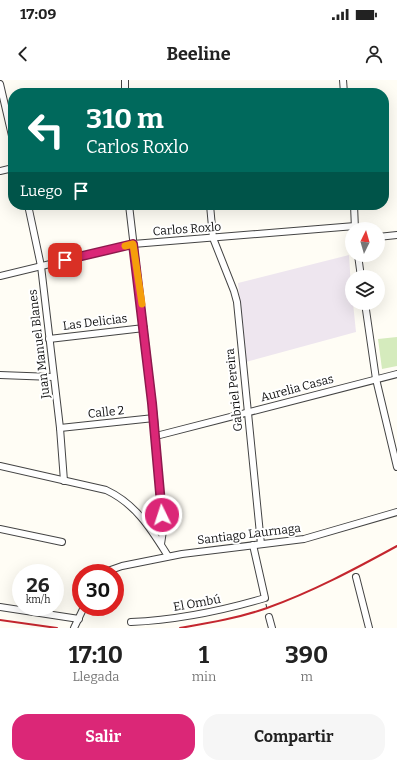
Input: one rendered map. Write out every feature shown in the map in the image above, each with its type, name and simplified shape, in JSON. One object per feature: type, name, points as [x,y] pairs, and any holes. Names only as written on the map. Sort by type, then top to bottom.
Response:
[{"type":"street","points":[[0,84],[8,118]]},
{"type":"street","name":"Juan Manuel Blanes","points":[[29,210],[41,266],[48,339],[60,428],[64,481]]},
{"type":"street","points":[[130,210],[156,436],[163,531],[161,544]]},
{"type":"street","name":"Gabriel Pereira","points":[[210,210],[213,238],[237,302],[261,544]]},
{"type":"street","points":[[354,210],[355,222]]},
{"type":"street","name":"Carlos Roxlo","points":[[0,276],[133,244],[345,229]]},
{"type":"street","points":[[385,236],[397,235]]},
{"type":"street","points":[[366,310],[376,379],[397,467]]},
{"type":"street","name":"Las Delicias","points":[[48,339],[144,328]]},
{"type":"street","name":"Aurelia Casas","points":[[156,436],[397,374]]},
{"type":"street","points":[[0,375],[53,377]]},
{"type":"street","name":"Calle 2","points":[[60,428],[154,418]]},
{"type":"street","points":[[0,466],[106,490],[119,496],[129,503],[138,513],[168,556]]},
{"type":"street","name":"Santiago Laurnaga","points":[[124,566],[168,556],[304,539],[397,512]]},
{"type":"street","points":[[0,529],[62,542]]},
{"type":"street","points":[[253,545],[265,598]]},
{"type":"street","points":[[356,577],[369,628]]},
{"type":"street","name":"El Ombú","points":[[131,622],[151,622],[207,613],[265,598]]},
{"type":"street","points":[[0,607],[79,618],[74,628]]},
{"type":"street","points":[[269,617],[272,628]]},
{"type":"path","points":[[265,598],[269,617]]},
{"type":"shaded area","points":[[345,256],[345,262],[349,262],[350,270],[345,270],[345,310],[354,310],[356,332],[246,362],[238,283]]},
{"type":"green space","points":[[397,337],[397,366],[382,369],[378,339]]},
{"type":"railway","points":[[180,628],[256,612],[284,602],[333,580],[397,546]]},
{"type":"railway","points":[[0,620],[57,628]]},
{"type":"slow traffic","points":[[125,246],[133,244],[142,304]]},
{"type":"route","points":[[65,260],[133,244],[156,436],[162,515]]}]
